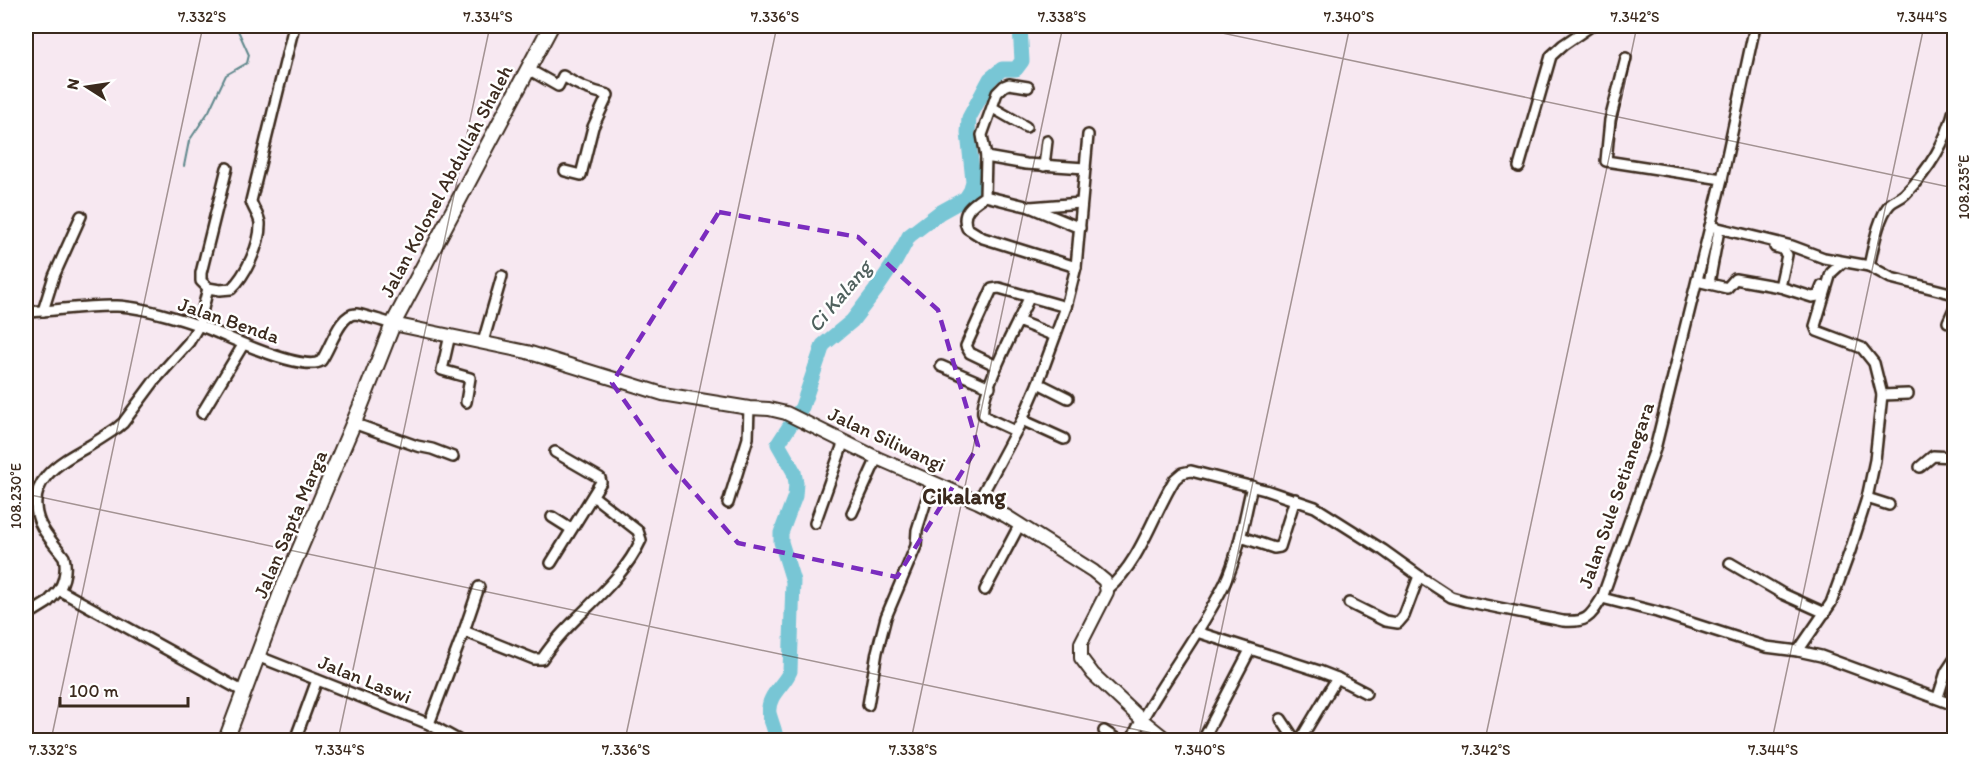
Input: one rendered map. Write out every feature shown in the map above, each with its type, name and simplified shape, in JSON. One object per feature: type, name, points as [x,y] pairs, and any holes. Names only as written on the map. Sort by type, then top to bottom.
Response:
[{"type":"main road","name":"Jalan Kolonel Abdullah Shaleh","points":[[393,324],[551,26]]},
{"type":"main road","name":"Jalan Sapta Marga","points":[[226,741],[281,592],[393,324]]},
{"type":"street","points":[[227,168],[201,273],[201,281],[208,288],[220,291],[231,289],[243,274],[255,247],[260,222],[251,201],[294,26]]},
{"type":"street","points":[[1519,167],[1551,56],[1591,26]]},
{"type":"street","name":"Jalan Sule Setianegara","points":[[1108,589],[1121,578],[1130,564],[1173,482],[1187,471],[1252,486],[1315,507],[1457,599],[1563,621],[1580,621],[1588,618],[1602,598],[1655,449],[1722,179],[1755,26]]},
{"type":"street","points":[[1626,58],[1610,120],[1606,161],[1722,179]]},
{"type":"street","points":[[528,69],[558,86],[563,76],[577,86],[608,95],[593,127],[581,175],[565,171]]},
{"type":"street","points":[[985,196],[986,157],[982,135],[994,100],[1004,86],[1014,84],[1028,87]]},
{"type":"street","points":[[993,108],[1026,127]]},
{"type":"street","points":[[1869,266],[1881,221],[1889,205],[1901,198],[1921,178],[1938,150],[1954,110]]},
{"type":"street","points":[[978,502],[1022,420],[1066,306],[1076,267],[1088,135]]},
{"type":"street","points":[[1044,166],[1047,141]]},
{"type":"street","points":[[986,157],[1044,166],[1085,168]]},
{"type":"street","points":[[1076,267],[983,238],[970,231],[964,222],[966,212],[971,205],[985,196],[1030,207],[1080,228]]},
{"type":"street","points":[[1030,207],[1081,203]]},
{"type":"street","points":[[43,311],[54,276],[81,216]]},
{"type":"street","points":[[1710,226],[1768,240],[1818,256],[1869,266],[1891,278],[1954,294]]},
{"type":"street","points":[[1709,283],[1719,230]]},
{"type":"street","points":[[1743,239],[1786,252],[1787,260],[1780,287]]},
{"type":"street","points":[[1798,651],[1825,613],[1836,592],[1867,498],[1875,460],[1882,395],[1874,363],[1862,348],[1824,335],[1817,331],[1815,326],[1831,273],[1843,262]]},
{"type":"street","points":[[1697,281],[1727,288],[1735,279],[1780,287],[1812,297],[1818,296],[1827,269]]},
{"type":"street","points":[[483,342],[502,276]]},
{"type":"street","points":[[26,616],[47,603],[59,590],[65,577],[64,557],[40,524],[37,505],[40,484],[68,457],[117,428],[155,380],[182,352],[199,325],[208,288]]},
{"type":"street","points":[[997,366],[974,356],[966,348],[992,289],[996,288],[1066,306]]},
{"type":"street","points":[[1015,431],[989,419],[983,414],[982,408],[997,366],[1030,296]]},
{"type":"street","name":"Jalan Benda","points":[[26,312],[89,307],[130,308],[199,325],[243,345],[298,362],[318,363],[327,353],[346,316],[355,314],[393,324]]},
{"type":"street","points":[[1948,322],[1954,309]]},
{"type":"street","points":[[1018,321],[1055,336]]},
{"type":"street","name":"Jalan Siliwangi","points":[[393,324],[550,358],[655,392],[749,408],[769,409],[792,416],[877,458],[978,502],[1020,524],[1093,571],[1105,581],[1108,589]]},
{"type":"street","points":[[450,335],[442,370],[470,378],[466,402]]},
{"type":"street","points":[[202,413],[243,345]]},
{"type":"street","points":[[940,366],[990,387]]},
{"type":"street","points":[[1038,383],[1068,398]]},
{"type":"street","points":[[1882,395],[1908,394]]},
{"type":"street","points":[[728,503],[748,438],[749,408]]},
{"type":"street","points":[[1022,420],[1064,439]]},
{"type":"street","points":[[353,423],[453,457]]},
{"type":"street","points":[[814,523],[844,441]]},
{"type":"street","points":[[551,563],[600,483],[600,478],[555,452]]},
{"type":"street","points":[[1920,467],[1933,456],[1954,457]]},
{"type":"street","points":[[852,513],[877,458]]},
{"type":"street","points":[[868,705],[877,652],[886,617],[916,546],[918,526],[932,482]]},
{"type":"street","points":[[1131,741],[1225,583],[1241,537],[1252,486]]},
{"type":"street","points":[[464,631],[531,658],[542,659],[558,636],[598,599],[620,573],[641,540],[638,531],[592,496]]},
{"type":"street","points":[[1867,498],[1889,505]]},
{"type":"street","points":[[1241,537],[1280,548],[1295,499]]},
{"type":"street","points":[[552,517],[571,529]]},
{"type":"street","points":[[985,590],[1020,524]]},
{"type":"street","points":[[1730,563],[1782,594],[1825,613]]},
{"type":"street","points":[[1349,603],[1382,620],[1398,623],[1404,616],[1419,576]]},
{"type":"street","points":[[429,724],[478,587]]},
{"type":"street","points":[[1108,589],[1081,643],[1080,655],[1093,675],[1167,741]]},
{"type":"street","points":[[59,590],[244,692]]},
{"type":"street","points":[[1602,598],[1657,612],[1766,647],[1821,656],[1954,705]]},
{"type":"street","points":[[1197,632],[1337,678],[1366,693]]},
{"type":"street","points":[[1203,741],[1250,650]]},
{"type":"street","name":"Jalan Laswi","points":[[258,656],[429,724],[458,741]]},
{"type":"street","points":[[1938,698],[1946,672],[1954,660]]},
{"type":"street","points":[[1300,741],[1337,678]]},
{"type":"street","points":[[295,741],[317,680]]},
{"type":"street","points":[[1281,718],[1295,741]]},
{"type":"street","points":[[1104,731],[1118,741]]},
{"type":"highlighted area","points":[[719,212],[858,237],[938,310],[978,446],[897,577],[738,543],[666,460],[612,383]]},
{"type":"waterway","points":[[184,166],[189,141],[209,111],[226,75],[247,63],[249,55],[236,26]]},
{"type":"waterway","name":"Ci Kalang","points":[[776,740],[769,707],[773,696],[790,671],[793,581],[781,542],[781,533],[795,496],[796,483],[794,472],[778,444],[802,407],[823,345],[852,321],[896,260],[909,236],[939,213],[966,198],[971,190],[973,181],[968,133],[969,118],[990,79],[1002,69],[1016,69],[1022,61],[1020,26]]},
{"type":"district","name":"Cikalang","points":[[964,496]]}]
